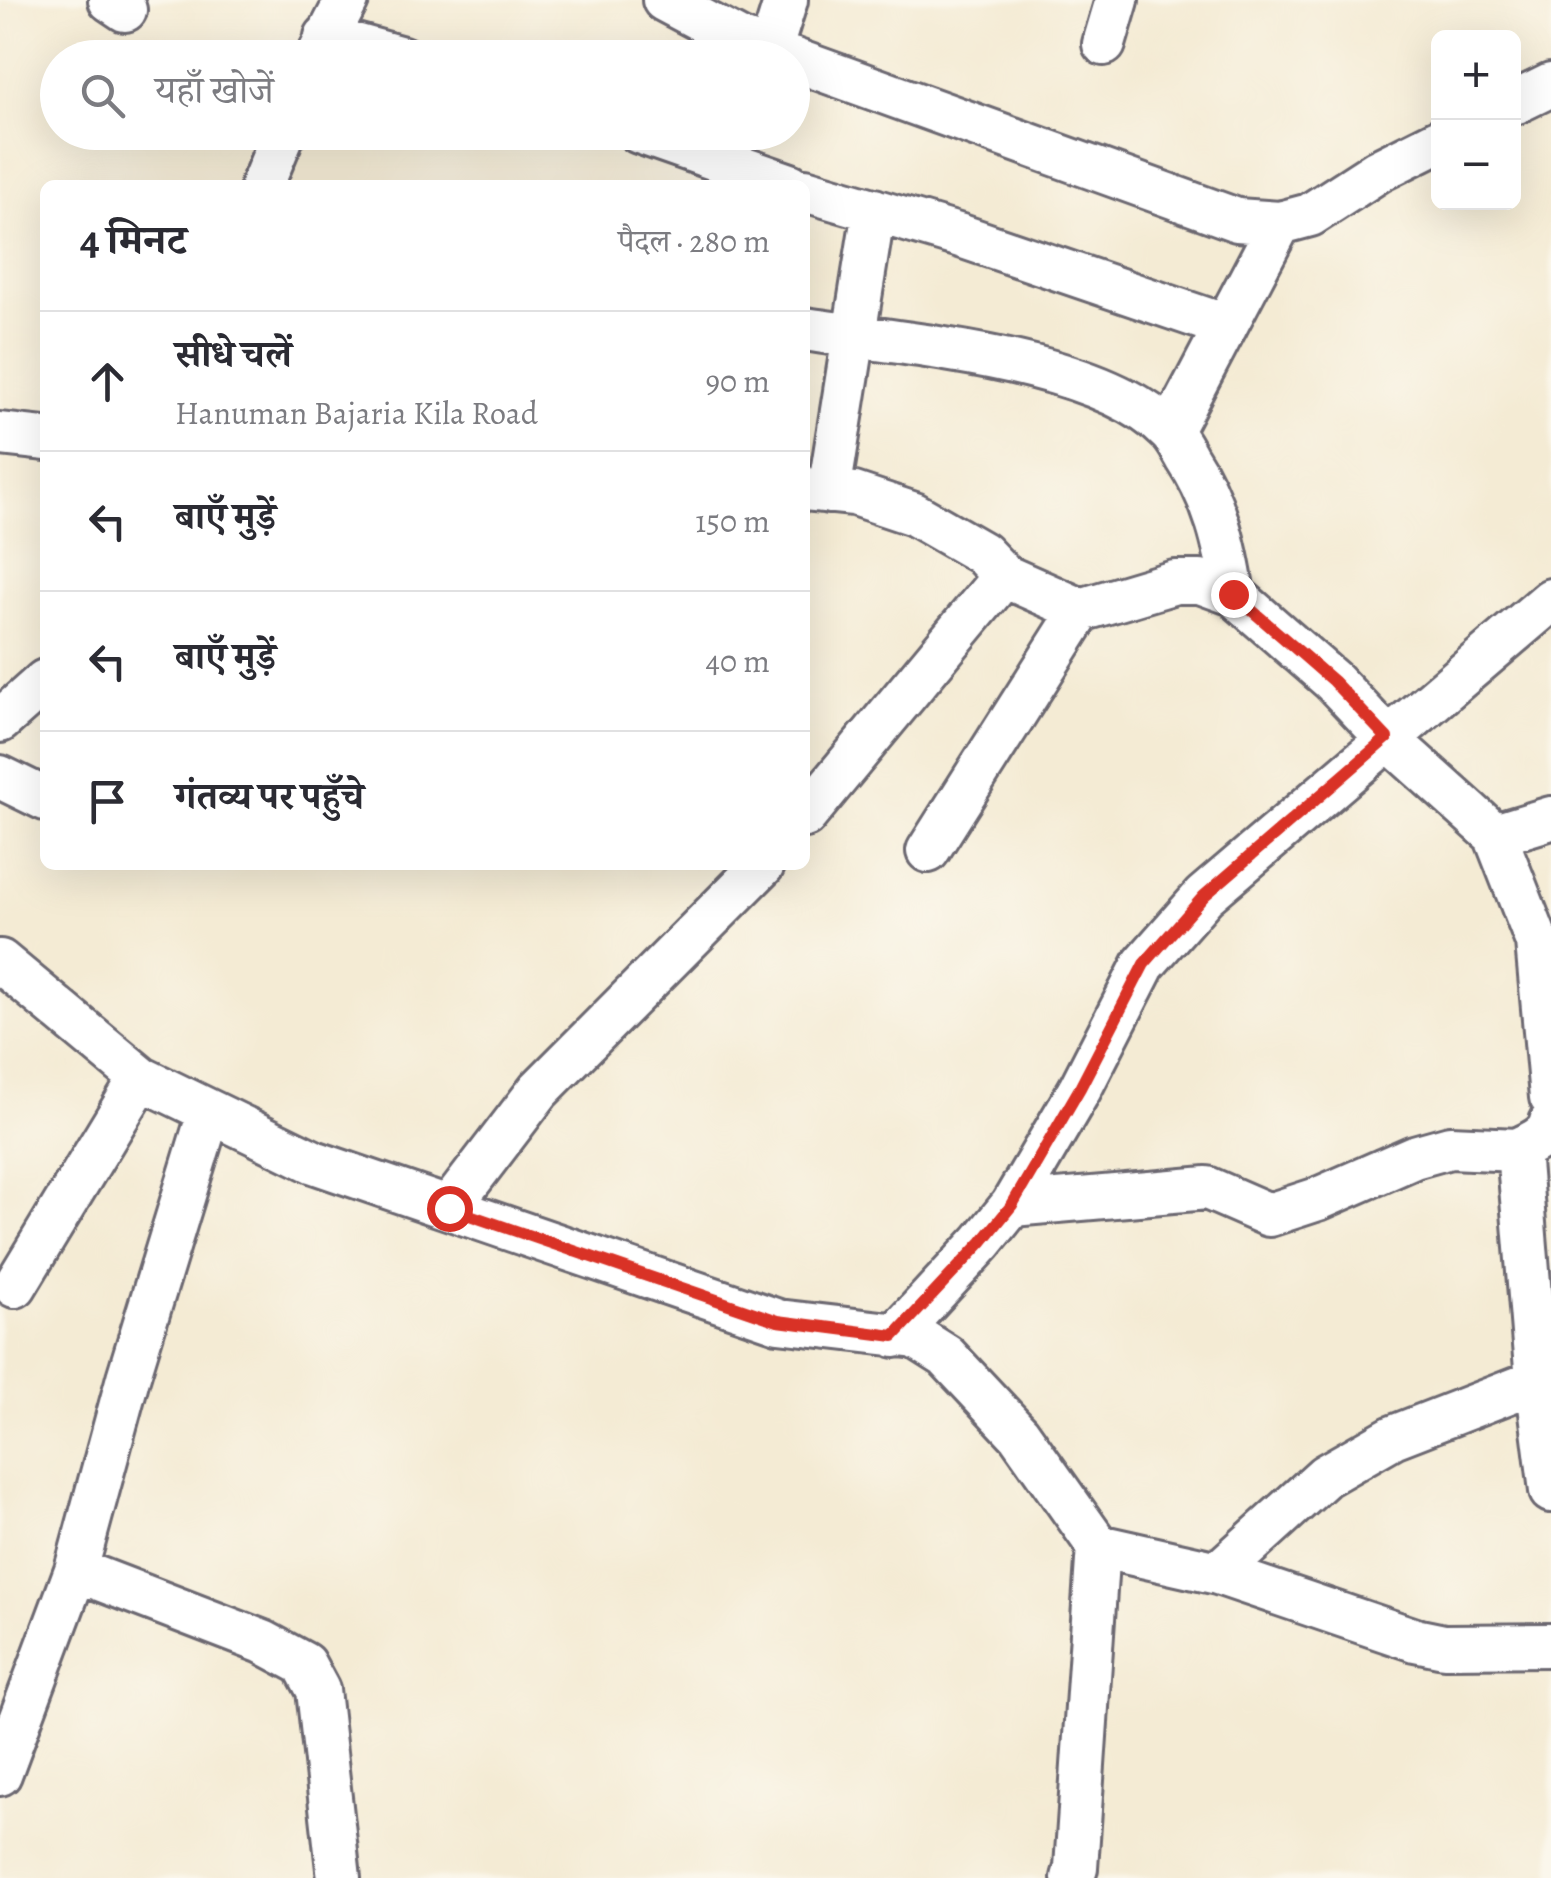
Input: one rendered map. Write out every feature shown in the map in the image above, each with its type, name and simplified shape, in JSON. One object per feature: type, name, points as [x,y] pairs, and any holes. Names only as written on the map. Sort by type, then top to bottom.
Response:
[{"type":"street","points":[[326,40],[347,0]]},
{"type":"street","points":[[664,0],[739,40]]},
{"type":"street","points":[[785,40],[786,0]]},
{"type":"street","points":[[1104,44],[1117,0]]},
{"type":"street","points":[[810,65],[1237,220],[1280,222],[1310,215],[1378,171],[1431,144]]},
{"type":"street","points":[[1521,100],[1551,85]]},
{"type":"street","points":[[264,180],[277,150]]},
{"type":"street","points":[[690,150],[776,180]]},
{"type":"street","points":[[810,191],[961,236],[1226,326]]},
{"type":"street","points":[[874,210],[856,337],[817,490],[854,494],[914,514],[982,554],[1004,576],[1081,610],[1175,582],[1200,582],[1233,594],[1333,681],[1387,738],[1494,835],[1538,942],[1551,1097]]},
{"type":"street","points":[[1170,432],[1280,222]]},
{"type":"street","points":[[810,330],[1060,373],[1117,395],[1170,432],[1206,486],[1222,530],[1233,594]]},
{"type":"street","points":[[0,434],[40,438]]},
{"type":"street","points":[[810,810],[1004,576]]},
{"type":"street","points":[[894,1336],[1012,1205],[1080,1088],[1144,964],[1204,896],[1551,600]]},
{"type":"street","points":[[928,851],[1081,610]]},
{"type":"street","points":[[0,722],[40,686]]},
{"type":"street","points":[[0,777],[40,797]]},
{"type":"street","points":[[1494,835],[1551,818]]},
{"type":"street","points":[[449,1208],[539,1090],[758,870]]},
{"type":"street","points":[[0,961],[141,1078],[314,1162],[778,1321],[916,1338],[946,1356],[1019,1434],[1098,1546],[1084,1875]]},
{"type":"street","points":[[15,1286],[141,1078]]},
{"type":"street","points":[[0,1774],[76,1570],[161,1265],[209,1113]]},
{"type":"street","points":[[1012,1205],[1208,1188],[1269,1215],[1318,1200],[1414,1157],[1450,1147],[1518,1150],[1541,1137],[1550,1129],[1551,1122]]},
{"type":"street","points":[[1518,1150],[1551,1491]]},
{"type":"street","points":[[1218,1573],[1325,1476],[1393,1436],[1538,1380]]},
{"type":"street","points":[[1098,1546],[1218,1573],[1415,1640],[1444,1646],[1551,1645]]},
{"type":"street","points":[[76,1570],[263,1642],[304,1664],[318,1690],[339,1878]]},
{"type":"route","points":[[449,1208],[778,1321],[894,1336],[1012,1205],[1080,1088],[1144,964],[1204,896],[1387,738],[1333,681],[1233,594]]}]
